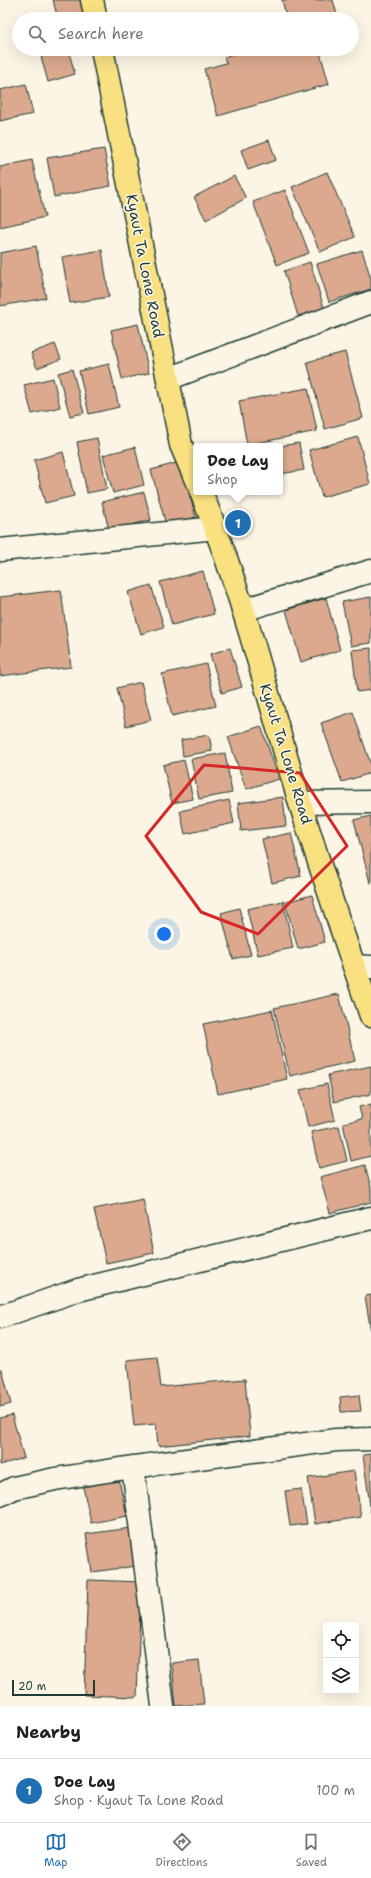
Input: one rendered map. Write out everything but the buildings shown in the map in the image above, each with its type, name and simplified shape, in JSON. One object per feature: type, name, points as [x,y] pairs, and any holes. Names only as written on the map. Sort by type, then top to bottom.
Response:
[{"type":"main road","points":[[92,0],[95,12]]},
{"type":"main road","name":"Kyaut Ta Lone Road","points":[[103,56],[181,445],[193,473]]},
{"type":"main road","name":"Kyaut Ta Lone Road","points":[[202,495],[216,528],[243,610],[300,804],[363,967],[371,1016]]},
{"type":"street","points":[[168,379],[371,302]]},
{"type":"street","points":[[0,550],[216,528]]},
{"type":"street","points":[[243,610],[371,571]]},
{"type":"street","points":[[300,804],[371,802]]},
{"type":"street","points":[[0,1317],[78,1290],[371,1218]]},
{"type":"street","points":[[0,1494],[14,1488],[55,1479],[133,1467],[336,1440],[371,1438]]},
{"type":"street","points":[[133,1467],[162,1706]]},
{"type":"highlighted area","points":[[204,765],[300,773],[347,846],[258,934],[201,912],[146,836]]},
{"type":"place","name":"Doe Lay","points":[[238,523]]}]
